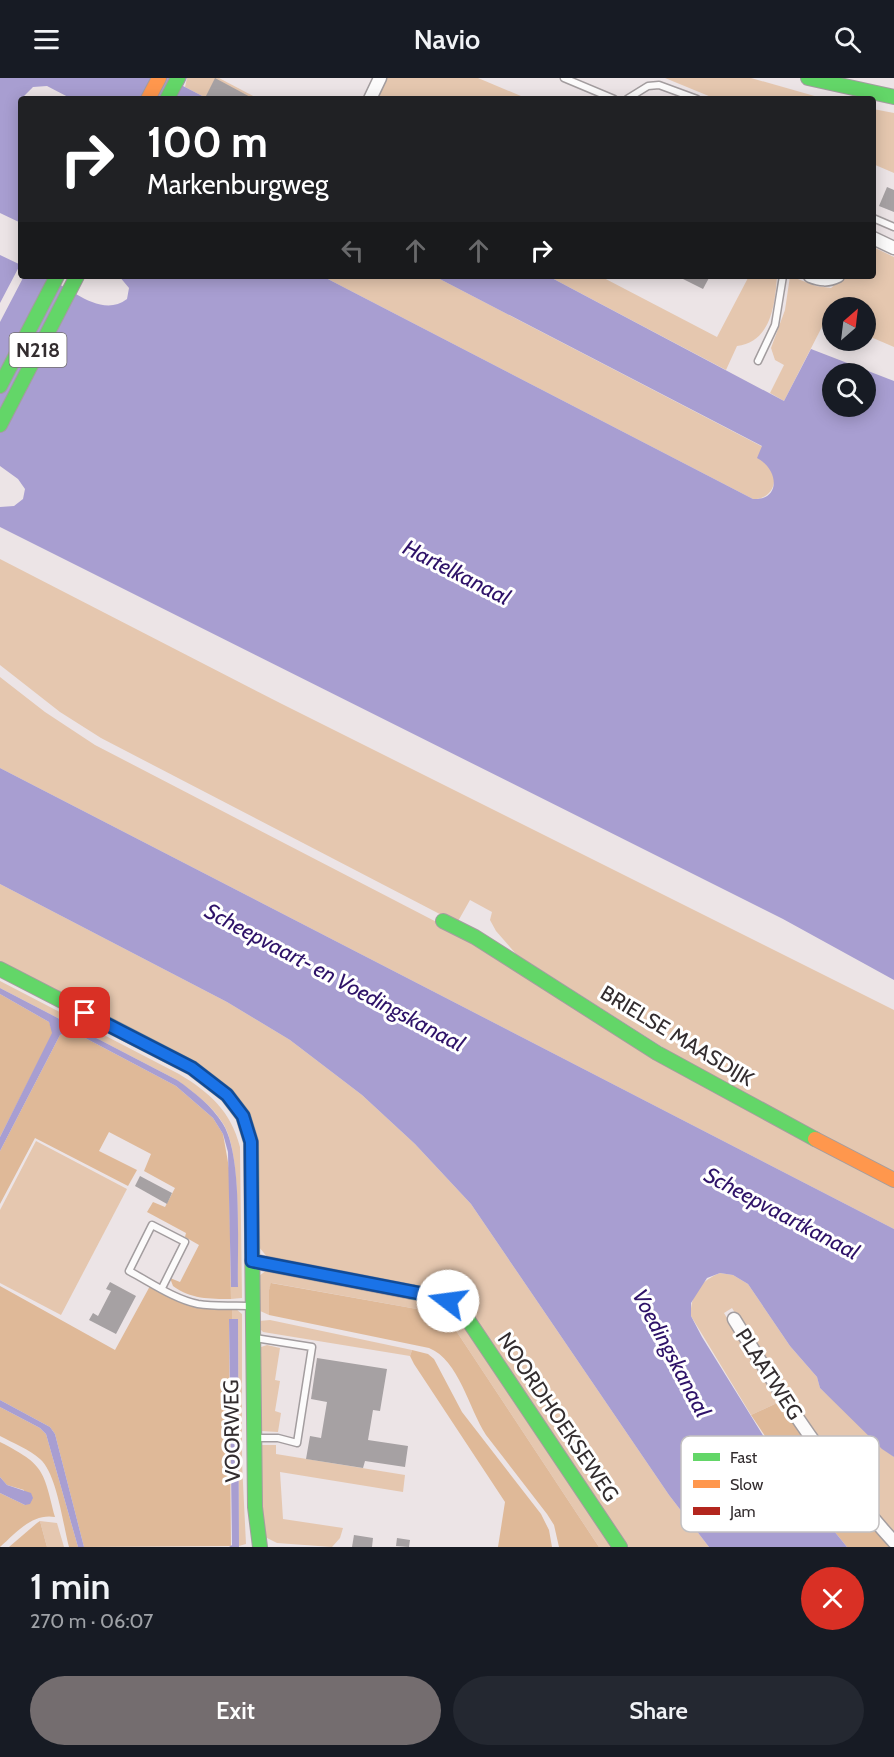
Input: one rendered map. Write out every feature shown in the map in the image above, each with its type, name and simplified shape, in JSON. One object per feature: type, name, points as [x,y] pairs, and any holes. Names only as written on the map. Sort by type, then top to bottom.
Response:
[{"type":"main road","points":[[150,96],[159,78]]},
{"type":"main road","points":[[169,96],[178,78]]},
{"type":"main road","points":[[808,78],[894,97]]},
{"type":"main road","name":"N218","points":[[0,386],[55,279]]},
{"type":"main road","name":"N218","points":[[0,425],[74,279]]},
{"type":"main road","name":"BRIELSE MAASDIJK","points":[[443,921],[475,937],[657,1053],[727,1093],[894,1180]]},
{"type":"main road","name":"VOORWEG","points":[[0,969],[192,1068],[227,1095],[243,1116],[251,1142],[251,1310],[255,1507],[260,1547]]},
{"type":"main road","name":"NOORDHOEKSEWEG","points":[[252,1261],[439,1297],[456,1306],[464,1314],[620,1547]]},
{"type":"street","points":[[371,96],[380,78]]},
{"type":"street","points":[[876,239],[894,248]]},
{"type":"street","name":"PLAATWEG","points":[[734,1319],[785,1402],[810,1436]]},
{"type":"street","name":"PLAATWEG","points":[[879,1526],[894,1542]]},
{"type":"lane","points":[[564,78],[607,96]]},
{"type":"lane","points":[[632,96],[648,86],[658,86],[688,96]]},
{"type":"lane","points":[[876,219],[894,227]]},
{"type":"lane","points":[[758,361],[775,325],[783,279]]},
{"type":"lane","points":[[162,1288],[185,1242],[152,1225],[129,1271],[162,1288],[199,1304],[251,1310]]},
{"type":"lane","points":[[252,1338],[312,1347],[297,1443],[278,1438],[254,1438]]},
{"type":"shaded area","points":[[187,78],[219,78],[253,96],[202,96],[185,87]]},
{"type":"shaded area","points":[[386,78],[478,78],[521,96],[377,96]]},
{"type":"shaded area","points":[[665,78],[751,78],[814,96],[709,96]]},
{"type":"shaded area","points":[[876,110],[894,113],[894,173],[876,165]]},
{"type":"shaded area","points":[[876,248],[894,257],[894,347],[876,339],[876,297],[822,297],[822,327],[784,401],[770,393],[784,365],[775,360],[771,348],[785,310],[790,279],[798,279],[816,286],[831,288],[842,279],[876,279]]},
{"type":"shaded area","points":[[328,279],[440,279],[763,447],[764,459],[773,473],[774,484],[766,495],[753,499]]},
{"type":"shaded area","points":[[554,279],[606,279],[717,337],[747,279],[777,279],[775,299],[764,330],[748,343],[737,346],[726,370]]},
{"type":"shaded area","points":[[0,559],[280,703],[894,1010],[894,1173],[705,1074],[516,954],[496,931],[490,920],[492,912],[470,900],[457,923],[101,738],[60,712],[0,665]]},
{"type":"shaded area","points":[[0,677],[45,712],[95,745],[452,930],[894,1187],[894,1229],[0,768]]},
{"type":"shaded area","points":[[0,884],[227,1002],[290,1040],[362,1095],[415,1144],[471,1204],[681,1511],[681,1532],[697,1532],[709,1547],[624,1547],[464,1308],[269,1259],[258,1246],[255,1168],[233,1094],[0,963]]},
{"type":"shaded area","points":[[0,981],[179,1074],[200,1088],[225,1113],[240,1147],[242,1298],[231,1299],[231,1287],[238,1287],[236,1180],[230,1139],[220,1118],[203,1100],[177,1080],[0,988]]},
{"type":"shaded area","points":[[0,994],[49,1022],[53,1033],[0,1137]]},
{"type":"shaded area","points":[[72,1031],[176,1086],[213,1118],[223,1134],[229,1168],[231,1299],[193,1296],[173,1286],[170,1278],[180,1282],[199,1245],[185,1237],[186,1233],[147,1212],[153,1202],[165,1207],[175,1188],[144,1171],[151,1154],[109,1132],[99,1151],[137,1170],[128,1186],[35,1138],[0,1204],[0,1151],[60,1035]]},
{"type":"shaded area","points":[[36,1141],[127,1189],[61,1315],[0,1283],[0,1210]]},
{"type":"shaded area","points":[[267,1270],[424,1298],[458,1313],[615,1547],[599,1547],[445,1314],[272,1283],[269,1290],[269,1315],[258,1310],[259,1276]]},
{"type":"shaded area","points":[[720,1273],[733,1275],[748,1284],[790,1346],[817,1377],[820,1388],[871,1436],[815,1436],[773,1375],[732,1308],[724,1313],[779,1402],[751,1415],[691,1316],[694,1295],[713,1276]]},
{"type":"shaded area","points":[[271,1283],[445,1314],[599,1547],[559,1547],[554,1525],[486,1435],[456,1374],[439,1354],[429,1348],[269,1315]]},
{"type":"shaded area","points":[[0,1286],[115,1350],[150,1286],[194,1307],[232,1309],[232,1319],[229,1319],[231,1546],[84,1547],[55,1434],[50,1427],[0,1400]]},
{"type":"shaded area","points":[[232,1309],[242,1314],[242,1463],[246,1544],[239,1546],[238,1319],[232,1319]]},
{"type":"shaded area","points":[[270,1320],[412,1350],[410,1356],[263,1332],[259,1321]]},
{"type":"shaded area","points":[[267,1345],[280,1348],[275,1380],[280,1381],[275,1411],[281,1413],[278,1432],[261,1431],[261,1347]]},
{"type":"shaded area","points":[[412,1350],[428,1354],[434,1359],[462,1412],[541,1514],[549,1530],[552,1547],[498,1547],[505,1502],[414,1364],[410,1356]]},
{"type":"shaded area","points":[[779,1402],[803,1436],[765,1436],[751,1415]]},
{"type":"shaded area","points":[[0,1407],[40,1428],[46,1434],[78,1547],[69,1547],[59,1500],[46,1466],[31,1452],[0,1436]]},
{"type":"shaded area","points":[[0,1442],[26,1457],[40,1470],[48,1489],[55,1517],[32,1521],[18,1530],[0,1547],[0,1493],[25,1505],[24,1490],[7,1485],[0,1477]]},
{"type":"shaded area","points":[[879,1443],[894,1457],[894,1537],[879,1519]]},
{"type":"shaded area","points":[[262,1445],[276,1445],[276,1454],[405,1475],[403,1492],[280,1472],[283,1519],[343,1528],[340,1538],[332,1547],[277,1543],[265,1537],[262,1519]]},
{"type":"shaded area","points":[[40,1521],[57,1523],[64,1547],[47,1547]]},
{"type":"shaded area","points":[[40,1521],[47,1547],[9,1547],[37,1523]]},
{"type":"shaded area","points":[[835,1532],[877,1532],[890,1547],[847,1547]]},
{"type":"water","points":[[0,78],[187,78],[183,86],[202,96],[66,96],[47,86],[33,87],[24,96],[18,96],[18,222],[0,213]]},
{"type":"water","name":"Hartelkanaal","points":[[0,255],[18,264],[18,279],[49,279],[86,299],[107,305],[117,304],[127,299],[129,288],[122,279],[328,279],[753,499],[768,495],[774,484],[770,470],[757,458],[762,446],[440,279],[554,279],[784,401],[811,349],[847,363],[822,363],[822,417],[876,417],[876,374],[894,381],[894,980],[783,919],[0,527],[0,507],[14,506],[23,499],[25,489],[18,479],[0,466]]},
{"type":"water","points":[[0,768],[894,1229],[894,1457],[879,1446],[879,1436],[869,1436],[820,1388],[817,1377],[790,1346],[748,1284],[733,1275],[720,1273],[707,1278],[691,1303],[691,1316],[763,1436],[681,1436],[681,1511],[471,1204],[415,1144],[362,1095],[290,1040],[227,1002],[0,884]]},
{"type":"water","points":[[0,988],[177,1080],[190,1089],[219,1117],[234,1157],[238,1203],[238,1287],[231,1287],[228,1152],[223,1134],[213,1118],[176,1086],[72,1031],[60,1035],[0,1151],[0,1137],[52,1033],[49,1022],[0,994]]},
{"type":"water","points":[[229,1319],[238,1319],[239,1547],[229,1547],[232,1545]]},
{"type":"water","points":[[0,1400],[50,1427],[55,1434],[84,1547],[78,1547],[46,1434],[40,1428],[0,1407]]},
{"type":"water","points":[[0,1477],[7,1485],[31,1493],[33,1498],[30,1504],[25,1505],[0,1493]]},
{"type":"water","points":[[697,1532],[835,1532],[847,1547],[709,1547]]},
{"type":"pier","points":[[18,269],[18,279],[22,279],[0,322],[0,303]]},
{"type":"building","points":[[215,78],[248,96],[206,96]]},
{"type":"building","points":[[887,187],[894,190],[894,212],[879,206]]},
{"type":"building","points":[[683,279],[708,279],[703,289]]},
{"type":"building","points":[[140,1176],[172,1193],[167,1204],[135,1186]]},
{"type":"building","points":[[110,1282],[136,1296],[116,1334],[89,1320],[93,1313],[98,1316],[111,1291],[106,1289]]},
{"type":"building","points":[[317,1358],[387,1369],[380,1411],[373,1410],[368,1440],[408,1446],[405,1467],[365,1461],[363,1468],[306,1459],[310,1436],[321,1438],[327,1402],[311,1399]]},
{"type":"building","points":[[354,1535],[373,1538],[372,1547],[352,1547]]},
{"type":"building","points":[[397,1538],[410,1540],[409,1547],[396,1546]]},
{"type":"traffic: fast","points":[[169,96],[178,78]]},
{"type":"traffic: fast","points":[[808,78],[894,97]]},
{"type":"traffic: fast","points":[[0,386],[55,279]]},
{"type":"traffic: fast","points":[[0,425],[75,279]]},
{"type":"traffic: fast","points":[[443,921],[475,937],[657,1053],[815,1139]]},
{"type":"traffic: fast","points":[[0,969],[192,1068],[227,1095],[243,1116],[251,1142],[255,1507],[260,1547]]},
{"type":"traffic: fast","points":[[412,1292],[439,1297],[464,1314],[620,1547]]},
{"type":"traffic: slow","points":[[150,96],[159,78]]},
{"type":"traffic: slow","points":[[815,1139],[894,1180]]},
{"type":"traffic: jam","points":[[252,1261],[412,1292]]},
{"type":"route","points":[[85,1013],[192,1068],[227,1095],[243,1116],[251,1142],[252,1261],[439,1297],[448,1301]]},
{"type":"water label","name":"Scheepvaart- en Voedingskanaal","points":[[335,977]]},
{"type":"water label","name":"Scheepvaartkanaal","points":[[782,1213]]},
{"type":"water label","name":"Voedingskanaal","points":[[672,1353]]}]
